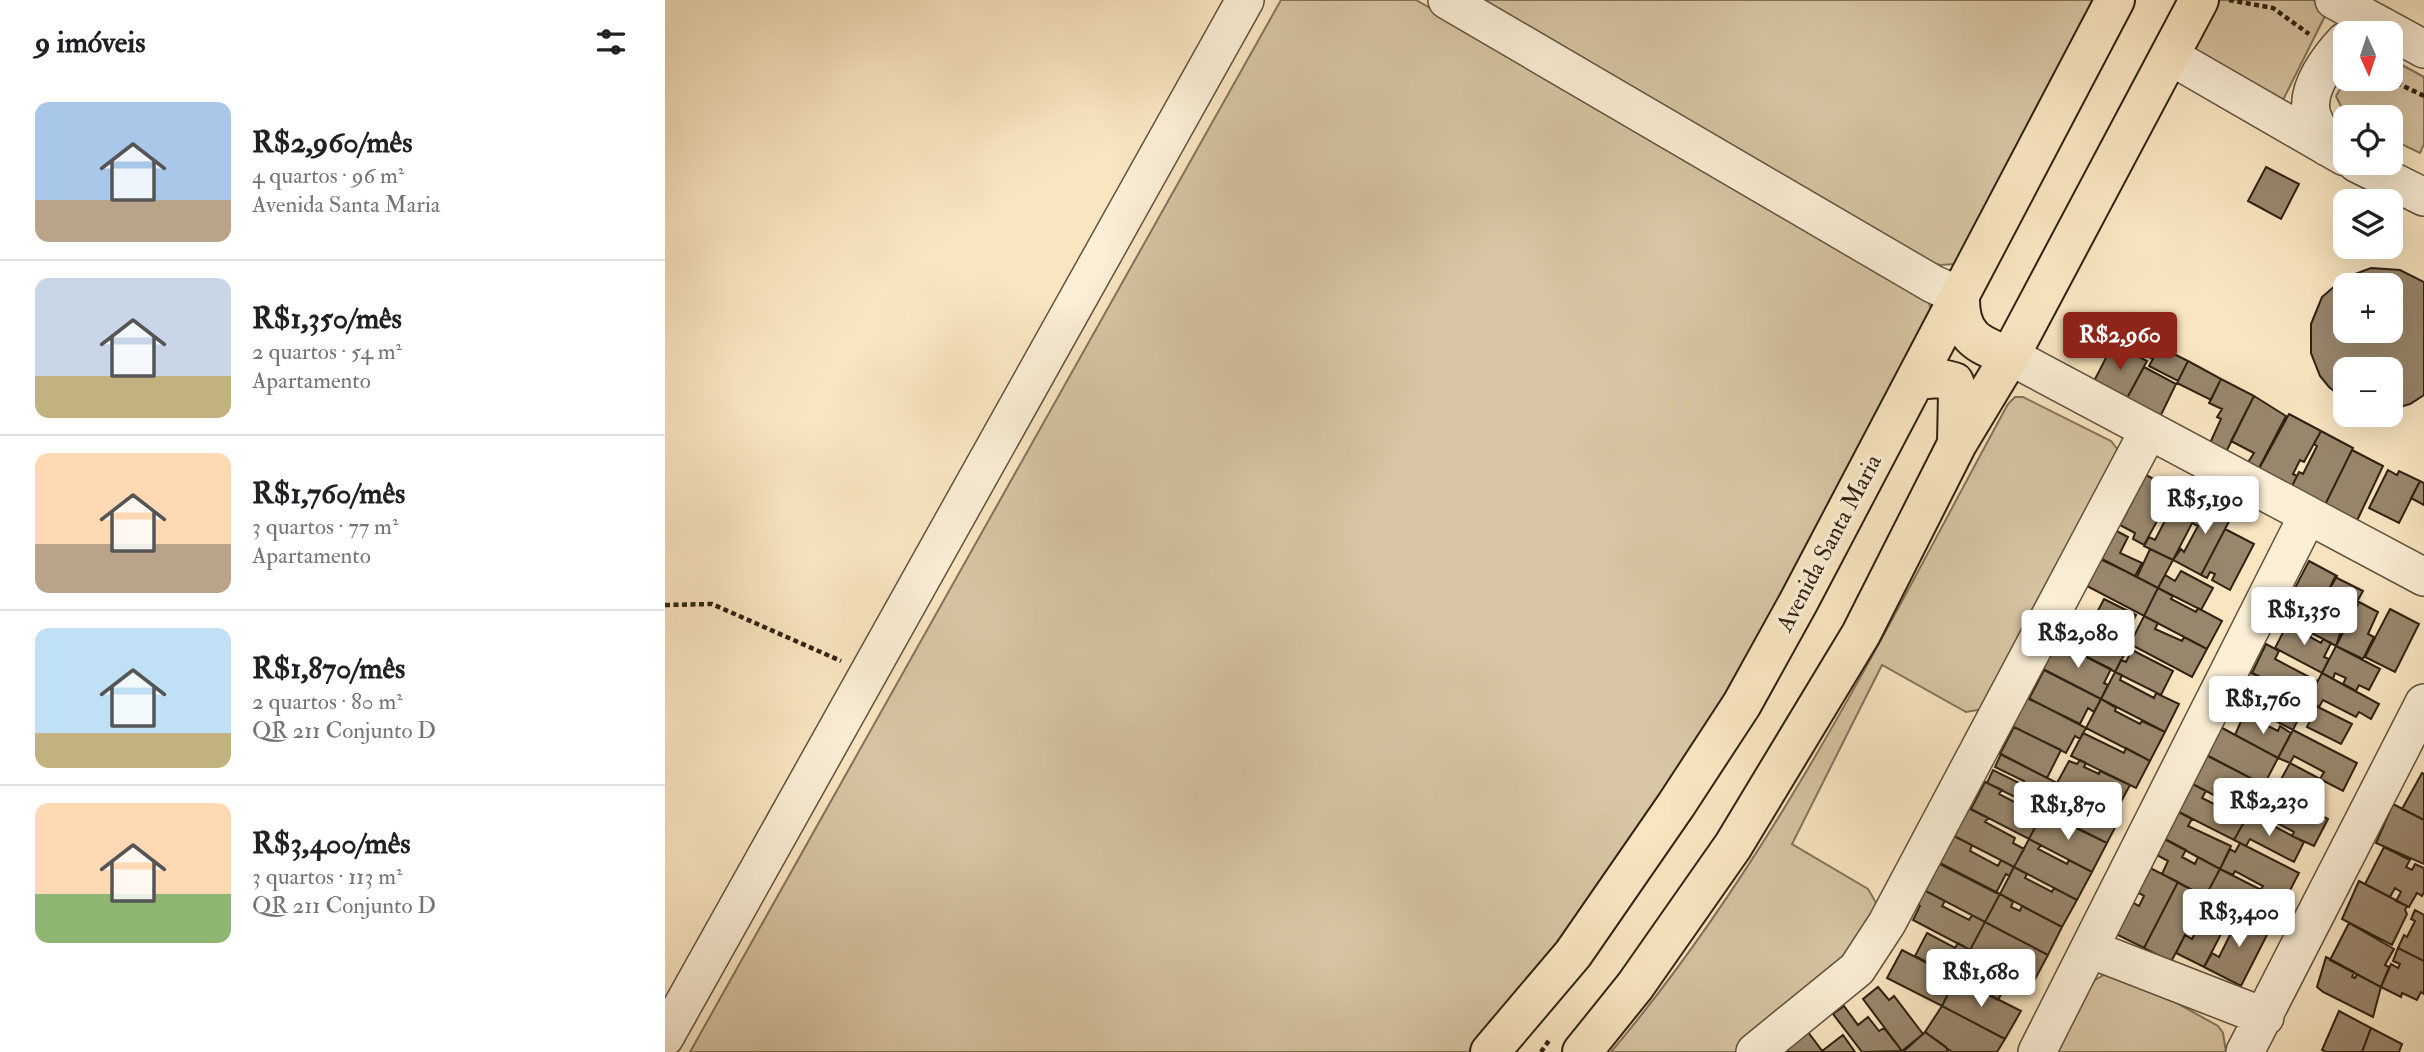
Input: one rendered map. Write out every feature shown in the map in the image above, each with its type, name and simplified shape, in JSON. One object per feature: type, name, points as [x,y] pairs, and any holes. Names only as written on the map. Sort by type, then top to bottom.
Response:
[{"type":"main road","name":"Avenida Santa Maria","points":[[1490,1052],[1573,954],[1742,704],[2115,0]]},
{"type":"main road","points":[[1582,1052],[1635,986],[1733,846],[1861,634],[1957,444],[2010,356],[2199,0]]},
{"type":"main road","points":[[1960,296],[1959,314],[1974,340],[1986,348],[2010,356]]},
{"type":"main road","points":[[1916,380],[1938,378],[1954,382],[1958,393],[1957,444]]},
{"type":"street","points":[[665,1037],[1245,0]]},
{"type":"street","points":[[1447,0],[1933,284],[1960,296]]},
{"type":"street","points":[[2333,141],[2311,111],[2312,93],[2343,20],[2406,42]]},
{"type":"street","points":[[2170,56],[2333,149]]},
{"type":"street","points":[[2382,175],[2424,197]]},
{"type":"street","points":[[2010,356],[2424,576]]},
{"type":"street","points":[[1755,1052],[1857,969],[1887,923],[2149,430]]},
{"type":"street","points":[[2037,1052],[2308,515]]},
{"type":"street","points":[[2245,1052],[2414,748],[2424,703]]},
{"type":"street","points":[[2090,949],[2265,1017]]},
{"type":"path","points":[[2226,0],[2343,20]]},
{"type":"path","points":[[2403,86],[2424,96]]},
{"type":"path","points":[[665,605],[712,604],[868,673]]},
{"type":"shaded area","points":[[1281,0],[1416,0],[1911,282],[1927,296],[1933,317],[1760,648],[1640,839],[1475,1052],[690,1052]]},
{"type":"shaded area","points":[[1482,0],[2105,0],[1955,264],[1940,265]]},
{"type":"shaded area","points":[[2216,0],[2313,0],[2329,8],[2283,100],[2191,50]]},
{"type":"shaded area","points":[[2403,66],[2424,77],[2424,144],[2420,153],[2403,145],[2403,105],[2340,105],[2336,96],[2339,91],[2403,91]]},
{"type":"shaded area","points":[[2015,397],[2023,397],[2111,441],[2118,450],[1983,709],[1966,712],[1882,665],[1792,844],[1868,889],[1879,908],[1871,938],[1742,1052],[1611,1052],[1670,978],[1777,820],[1826,738],[2008,404]]},
{"type":"shaded area","points":[[2109,972],[2121,972],[2218,1026],[2223,1033],[2226,1052],[2054,1052],[2088,984]]},
{"type":"building","points":[[2266,167],[2299,184],[2281,219],[2248,201]]},
{"type":"building","points":[[2371,268],[2400,270],[2424,282],[2424,395],[2403,406],[2403,357],[2333,357],[2333,390],[2329,387],[2320,376],[2311,353],[2311,324],[2322,297],[2333,288],[2333,343],[2403,343],[2403,273],[2358,273]]},
{"type":"building","points":[[2121,327],[2156,345],[2149,357],[2114,342]]},
{"type":"building","points":[[2156,345],[2188,361],[2178,381],[2149,366],[2153,359],[2149,357]]},
{"type":"building","points":[[2112,346],[2131,356],[2133,351],[2138,353],[2137,356],[2147,361],[2126,400],[2093,383]]},
{"type":"building","points":[[2188,361],[2221,379],[2211,400],[2177,383]]},
{"type":"building","points":[[2144,367],[2176,384],[2160,417],[2126,400]]},
{"type":"building","points":[[2221,379],[2254,396],[2226,452],[2210,443],[2221,419],[2217,417],[2222,409],[2209,403]]},
{"type":"building","points":[[2254,396],[2286,416],[2258,470],[2247,464],[2254,453],[2231,441]]},
{"type":"building","points":[[2289,414],[2321,431],[2304,462],[2300,460],[2293,474],[2297,476],[2288,494],[2255,476]]},
{"type":"building","points":[[2321,431],[2353,448],[2322,511],[2288,494],[2299,472],[2303,474],[2317,446],[2314,444]]},
{"type":"building","points":[[2352,450],[2383,466],[2353,529],[2322,511]]},
{"type":"building","points":[[2388,470],[2397,475],[2399,471],[2420,481],[2399,523],[2369,508]]},
{"type":"building","points":[[2146,475],[2174,490],[2144,545],[2133,539],[2135,533],[2120,525]]},
{"type":"building","points":[[2179,480],[2197,490],[2194,497],[2203,502],[2173,560],[2144,546],[2149,537],[2155,540],[2171,509],[2166,506]]},
{"type":"building","points":[[2420,481],[2424,483],[2424,505],[2411,498]]},
{"type":"building","points":[[2206,497],[2234,512],[2201,575],[2173,560],[2181,549],[2184,552],[2198,526],[2192,523]]},
{"type":"building","points":[[2109,527],[2128,537],[2120,553],[2142,563],[2135,576],[2094,556]]},
{"type":"building","points":[[2225,529],[2254,544],[2230,590],[2212,580],[2215,574],[2210,572],[2207,578],[2201,575]]},
{"type":"building","points":[[2150,549],[2173,560],[2158,588],[2137,577]]},
{"type":"building","points":[[2100,558],[2158,588],[2144,616],[2087,586]]},
{"type":"building","points":[[2309,561],[2337,576],[2325,597],[2318,594],[2301,628],[2280,617]]},
{"type":"building","points":[[2181,571],[2213,588],[2201,610],[2158,588],[2165,575],[2175,581]]},
{"type":"building","points":[[2335,577],[2363,591],[2342,628],[2336,646],[2308,631]]},
{"type":"building","points":[[2158,588],[2173,596],[2171,599],[2196,612],[2198,608],[2222,621],[2207,649],[2144,616]]},
{"type":"building","points":[[2104,599],[2136,615],[2123,641],[2091,624]]},
{"type":"building","points":[[2359,602],[2378,612],[2368,634],[2374,637],[2363,659],[2336,646]]},
{"type":"building","points":[[2390,609],[2419,624],[2395,672],[2365,657]]},
{"type":"building","points":[[2144,616],[2158,623],[2155,629],[2182,641],[2184,637],[2207,649],[2192,677],[2130,644]]},
{"type":"building","points":[[2289,621],[2312,633],[2310,637],[2321,643],[2323,639],[2331,643],[2324,657],[2329,659],[2322,673],[2275,648]]},
{"type":"building","points":[[2090,624],[2130,644],[2115,672],[2075,651]]},
{"type":"building","points":[[2057,642],[2111,669],[2104,683],[2108,685],[2101,699],[2043,669]]},
{"type":"building","points":[[2266,644],[2279,651],[2275,659],[2317,681],[2307,701],[2252,673]]},
{"type":"building","points":[[2336,646],[2380,669],[2369,690],[2359,685],[2356,691],[2343,684],[2346,678],[2335,673],[2333,679],[2322,673]]},
{"type":"building","points":[[2132,650],[2173,671],[2161,695],[2115,672],[2121,660],[2126,662]]},
{"type":"building","points":[[2241,667],[2264,679],[2259,687],[2291,702],[2295,695],[2307,701],[2293,730],[2226,695]]},
{"type":"building","points":[[2044,670],[2101,699],[2094,712],[2088,708],[2080,724],[2029,699]]},
{"type":"building","points":[[2115,672],[2122,675],[2120,680],[2154,698],[2156,693],[2179,704],[2165,732],[2101,699]]},
{"type":"building","points":[[2322,673],[2379,704],[2371,719],[2359,712],[2356,717],[2323,700],[2319,707],[2307,701]]},
{"type":"building","points":[[2021,694],[2086,728],[2080,739],[2075,736],[2066,753],[2006,723]]},
{"type":"building","points":[[2101,699],[2116,708],[2115,711],[2140,724],[2142,721],[2165,732],[2150,761],[2086,728]]},
{"type":"building","points":[[2310,703],[2352,724],[2341,744],[2307,727],[2312,717],[2303,713]]},
{"type":"building","points":[[2244,714],[2278,731],[2280,726],[2291,733],[2278,758],[2235,735]]},
{"type":"building","points":[[2213,723],[2278,758],[2264,785],[2199,751]]},
{"type":"building","points":[[2014,727],[2061,750],[2047,778],[2000,754]]},
{"type":"building","points":[[2293,730],[2357,763],[2343,791],[2320,779],[2324,772],[2294,756],[2290,763],[2278,758]]},
{"type":"building","points":[[2083,733],[2124,753],[2126,748],[2150,761],[2136,788],[2071,756]]},
{"type":"building","points":[[2200,752],[2264,785],[2250,814],[2185,780]]},
{"type":"building","points":[[2001,754],[2057,783],[2045,799],[2048,801],[2043,811],[1987,783],[1993,770],[2023,785],[2024,781],[1995,767]]},
{"type":"building","points":[[2080,760],[2086,763],[2084,767],[2099,774],[2100,771],[2130,785],[2115,813],[2057,783],[2069,761],[2077,764]]},
{"type":"building","points":[[2290,763],[2322,780],[2311,800],[2279,783]]},
{"type":"building","points":[[2422,773],[2424,774],[2424,820],[2402,809]]},
{"type":"building","points":[[2185,780],[2206,791],[2202,798],[2218,806],[2221,799],[2249,813],[2234,840],[2171,808]]},
{"type":"building","points":[[1985,782],[2002,790],[1999,794],[2041,816],[2029,839],[1971,809]]},
{"type":"building","points":[[2264,785],[2328,819],[2314,846],[2292,836],[2294,832],[2279,824],[2281,820],[2265,812],[2261,820],[2250,814]]},
{"type":"building","points":[[2070,790],[2121,816],[2107,843],[2055,817]]},
{"type":"building","points":[[2393,804],[2424,820],[2424,864],[2376,843]]},
{"type":"building","points":[[1964,806],[1988,818],[1985,822],[2015,838],[2013,843],[2024,849],[2014,867],[1950,834]]},
{"type":"building","points":[[2171,808],[2192,819],[2188,826],[2231,846],[2220,869],[2157,835]]},
{"type":"building","points":[[2043,811],[2057,818],[2054,824],[2069,831],[2072,826],[2107,843],[2092,872],[2029,839]]},
{"type":"building","points":[[2249,813],[2304,842],[2294,862],[2250,839],[2246,846],[2234,840]]},
{"type":"building","points":[[1950,834],[1972,845],[1970,851],[1998,866],[2001,860],[2014,867],[2009,876],[2006,874],[1996,893],[1936,862]]},
{"type":"building","points":[[2029,839],[2041,845],[2038,849],[2067,864],[2069,860],[2092,872],[2077,900],[2014,867]]},
{"type":"building","points":[[2165,839],[2186,850],[2182,857],[2195,864],[2198,857],[2220,869],[2205,897],[2162,874],[2168,861],[2157,855]]},
{"type":"building","points":[[2240,843],[2299,873],[2284,902],[2260,890],[2263,886],[2235,871],[2233,875],[2220,869],[2230,849],[2235,852]]},
{"type":"building","points":[[2384,847],[2410,860],[2406,867],[2412,870],[2415,864],[2424,868],[2424,892],[2422,896],[2417,893],[2409,907],[2396,901],[2401,892],[2395,888],[2390,897],[2365,884]]},
{"type":"building","points":[[1934,860],[2000,894],[1985,922],[1920,888]]},
{"type":"building","points":[[2014,867],[2027,874],[2025,878],[2052,892],[2054,888],[2077,900],[2062,927],[2000,894]]},
{"type":"building","points":[[2150,868],[2178,882],[2144,948],[2116,934],[2132,902],[2139,906],[2144,896],[2137,892]]},
{"type":"building","points":[[2220,869],[2277,898],[2263,926],[2248,919],[2252,910],[2220,894],[2216,902],[2205,897]]},
{"type":"building","points":[[2359,881],[2407,906],[2407,914],[2392,945],[2342,919]]},
{"type":"building","points":[[2178,882],[2205,897],[2171,962],[2144,948]]},
{"type":"building","points":[[1922,889],[1945,901],[1942,906],[1969,920],[1972,915],[1985,922],[1970,950],[1913,920],[1920,906],[1915,903]]},
{"type":"building","points":[[2000,894],[2013,902],[2011,907],[2020,911],[2022,906],[2062,927],[2048,955],[1985,922]]},
{"type":"building","points":[[2212,900],[2233,911],[2204,967],[2176,953],[2185,935],[2192,939]]},
{"type":"building","points":[[2415,910],[2424,915],[2424,961],[2398,948],[2415,921],[2411,919]]},
{"type":"building","points":[[2233,911],[2270,929],[2241,986],[2204,967],[2212,953],[2219,957],[2234,927],[2227,924]]},
{"type":"building","points":[[1985,922],[2048,955],[2033,983],[1970,950]]},
{"type":"building","points":[[2349,923],[2394,949],[2385,965],[2389,967],[2381,987],[2330,960]]},
{"type":"building","points":[[1927,933],[1955,948],[1958,943],[1970,950],[1956,978],[1915,956]]},
{"type":"building","points":[[2398,948],[2424,961],[2424,994],[2421,992],[2417,1000],[2402,993],[2401,997],[2381,987],[2391,964],[2398,968],[2400,964],[2393,961]]},
{"type":"building","points":[[1902,950],[1956,978],[1942,1006],[1887,978]]},
{"type":"building","points":[[1969,954],[2011,977],[1998,1000],[1956,978]]},
{"type":"building","points":[[2326,957],[2354,972],[2352,977],[2355,978],[2357,974],[2381,987],[2373,1017],[2317,987]]},
{"type":"building","points":[[1956,978],[2021,1011],[2005,1039],[1942,1006]]},
{"type":"building","points":[[1878,987],[1889,1000],[1894,996],[1923,1034],[1902,1051],[1863,999]]},
{"type":"building","points":[[1844,1006],[1858,1025],[1868,1017],[1879,1031],[1884,1028],[1902,1051],[1862,1052],[1833,1014]]},
{"type":"building","points":[[1942,1006],[2005,1039],[1997,1052],[1952,1052],[1925,1032]]},
{"type":"building","points":[[2339,1011],[2371,1028],[2362,1052],[2322,1050]]},
{"type":"building","points":[[2371,1028],[2402,1044],[2399,1052],[2362,1052]]},
{"type":"building","points":[[1808,1032],[1823,1052],[1784,1052]]},
{"type":"building","points":[[1925,1032],[1946,1047],[1948,1052],[1903,1052]]},
{"type":"building","points":[[1843,1035],[1855,1052],[1822,1051]]}]
